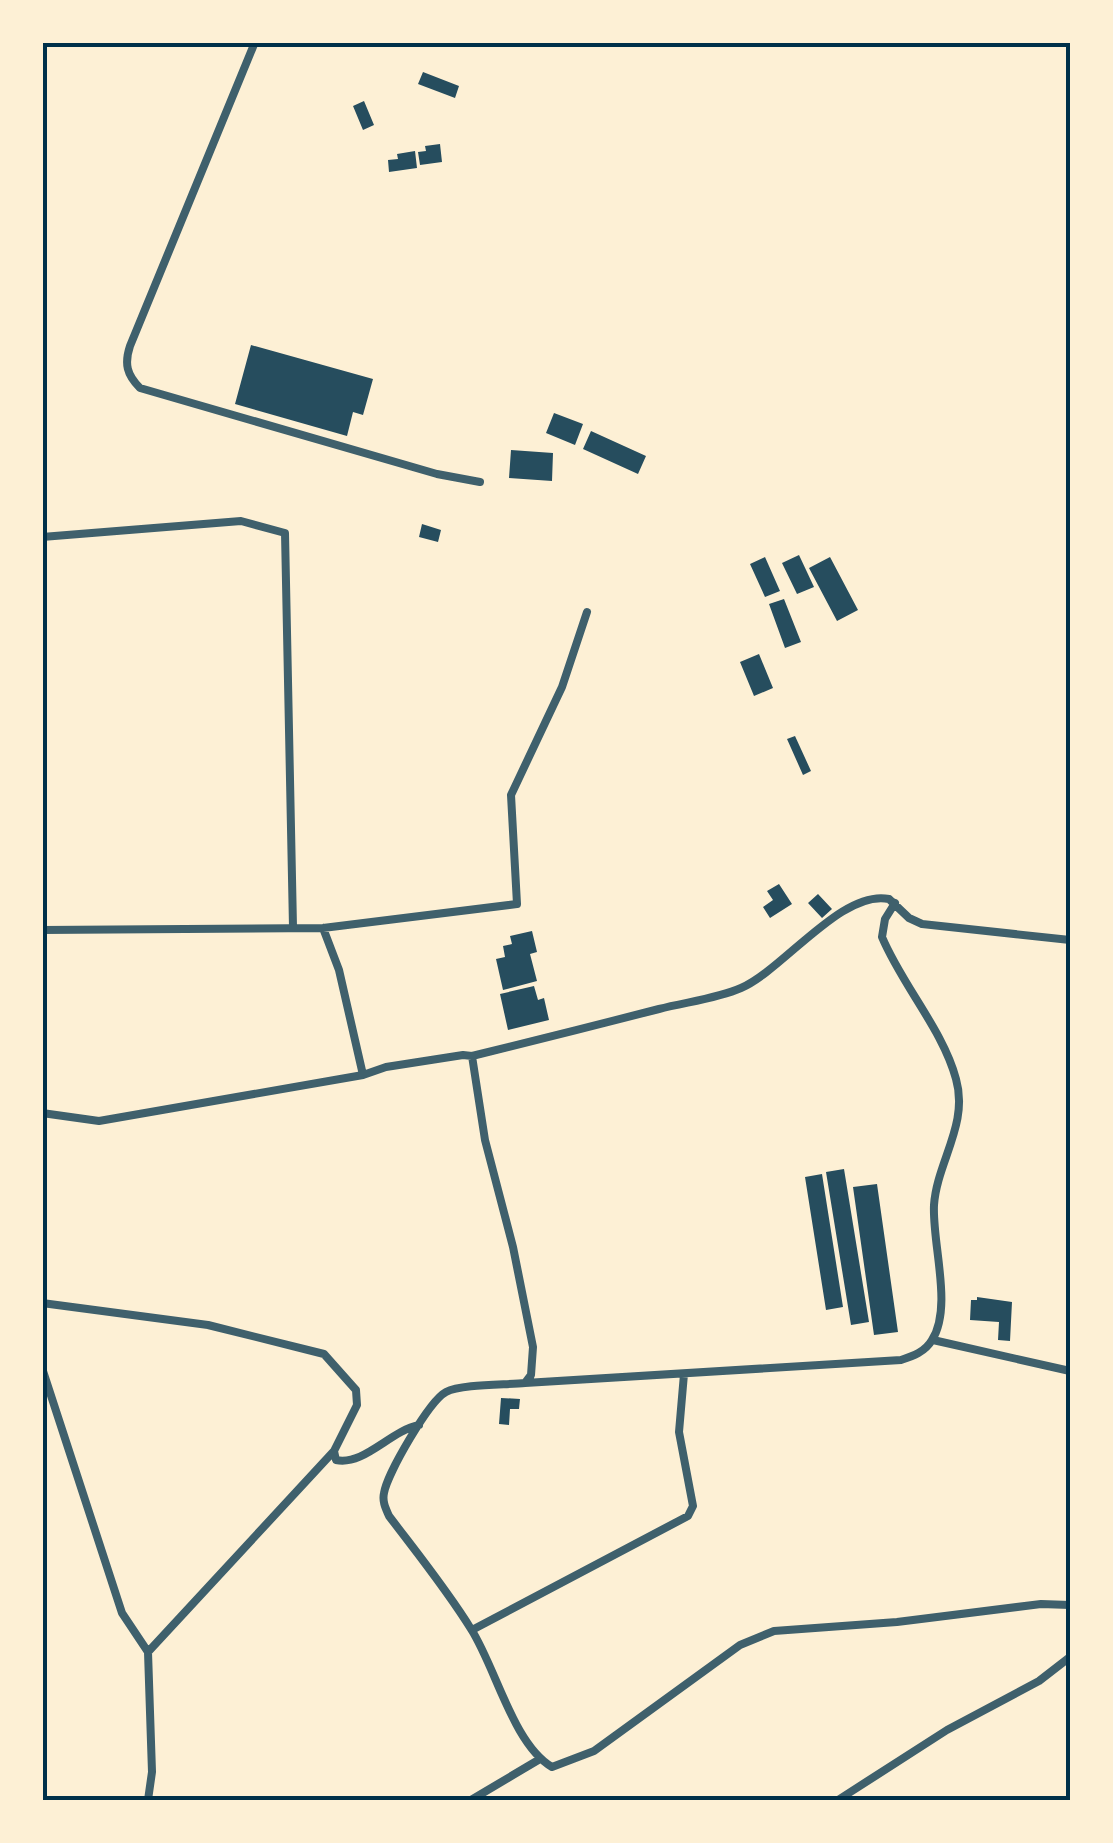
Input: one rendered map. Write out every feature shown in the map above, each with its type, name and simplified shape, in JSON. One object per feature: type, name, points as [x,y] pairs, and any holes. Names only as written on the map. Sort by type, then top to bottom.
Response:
[{"type":"street","points":[[255,42],[130,346],[126,357],[129,378],[140,388],[437,474],[480,482]]},
{"type":"street","points":[[42,537],[241,521],[284,533],[293,928]]},
{"type":"street","points":[[42,930],[323,928],[517,904],[510,795],[562,688],[587,612]]},
{"type":"street","points":[[42,1113],[99,1121],[364,1075],[386,1067],[472,1056],[741,988],[781,961],[804,938],[859,902],[882,897],[922,924],[1070,940]]},
{"type":"street","points":[[894,903],[885,919],[882,938],[946,1054],[961,1105],[936,1182],[934,1239],[941,1316],[933,1340],[919,1354],[901,1360],[525,1383],[446,1392],[430,1407],[384,1491],[384,1502],[389,1516],[472,1630],[540,1760],[552,1767],[594,1751],[740,1645],[774,1630],[1070,1604]]},
{"type":"street","points":[[323,928],[338,970],[364,1075]]},
{"type":"street","points":[[472,1056],[486,1140],[533,1347],[531,1375],[525,1383]]},
{"type":"street","points":[[42,1304],[208,1326],[324,1354],[356,1390],[357,1405],[351,1422],[334,1451],[148,1652]]},
{"type":"street","points":[[933,1340],[1070,1370]]},
{"type":"street","points":[[42,1368],[122,1613],[148,1652],[152,1772],[148,1800]]},
{"type":"street","points":[[472,1630],[688,1516],[694,1506],[680,1432],[684,1374]]},
{"type":"street","points":[[334,1451],[336,1460],[354,1460],[402,1429],[420,1426]]},
{"type":"street","points":[[838,1800],[947,1730],[1038,1682],[1070,1657]]},
{"type":"street","points":[[472,1800],[540,1760]]},
{"type":"building","points":[[423,72],[459,86],[455,98],[418,84]]},
{"type":"building","points":[[364,101],[374,125],[363,130],[353,106]]},
{"type":"building","points":[[440,144],[442,162],[420,165],[418,152],[426,151],[425,146]]},
{"type":"building","points":[[415,151],[417,168],[389,172],[388,160]]},
{"type":"building","points":[[251,345],[373,379],[363,415],[353,412],[347,436],[235,404]]},
{"type":"building","points":[[554,413],[583,424],[575,445],[546,433]]},
{"type":"building","points":[[591,431],[646,456],[638,474],[583,449]]},
{"type":"building","points":[[511,450],[553,453],[552,481],[509,478]]},
{"type":"building","points":[[422,524],[441,530],[438,542],[419,537]]},
{"type":"building","points":[[799,555],[814,587],[797,594],[782,563]]},
{"type":"building","points":[[765,557],[780,591],[765,597],[750,564]]},
{"type":"building","points":[[830,557],[858,610],[837,621],[809,568]]},
{"type":"building","points":[[784,599],[801,642],[785,648],[769,604]]},
{"type":"building","points":[[759,654],[773,688],[754,696],[740,662]]},
{"type":"building","points":[[795,736],[811,771],[803,775],[787,739]]},
{"type":"building","points":[[779,884],[792,904],[770,918],[763,907],[773,900],[767,891]]},
{"type":"building","points":[[818,894],[832,909],[822,918],[808,903]]},
{"type":"building","points":[[532,931],[537,952],[530,954],[537,981],[503,990],[496,959],[505,957],[503,946],[512,944],[510,936]]},
{"type":"building","points":[[534,986],[538,1000],[544,998],[549,1020],[508,1030],[500,994]]},
{"type":"building","points":[[844,1169],[869,1322],[851,1325],[826,1172]]},
{"type":"building","points":[[822,1174],[843,1307],[826,1310],[805,1177]]},
{"type":"building","points":[[877,1184],[898,1332],[874,1335],[853,1187]]},
{"type":"building","points":[[977,1297],[1012,1302],[1010,1341],[998,1340],[999,1322],[970,1320],[971,1300]]},
{"type":"building","points":[[501,1398],[520,1399],[519,1409],[510,1409],[509,1425],[499,1424]]}]
